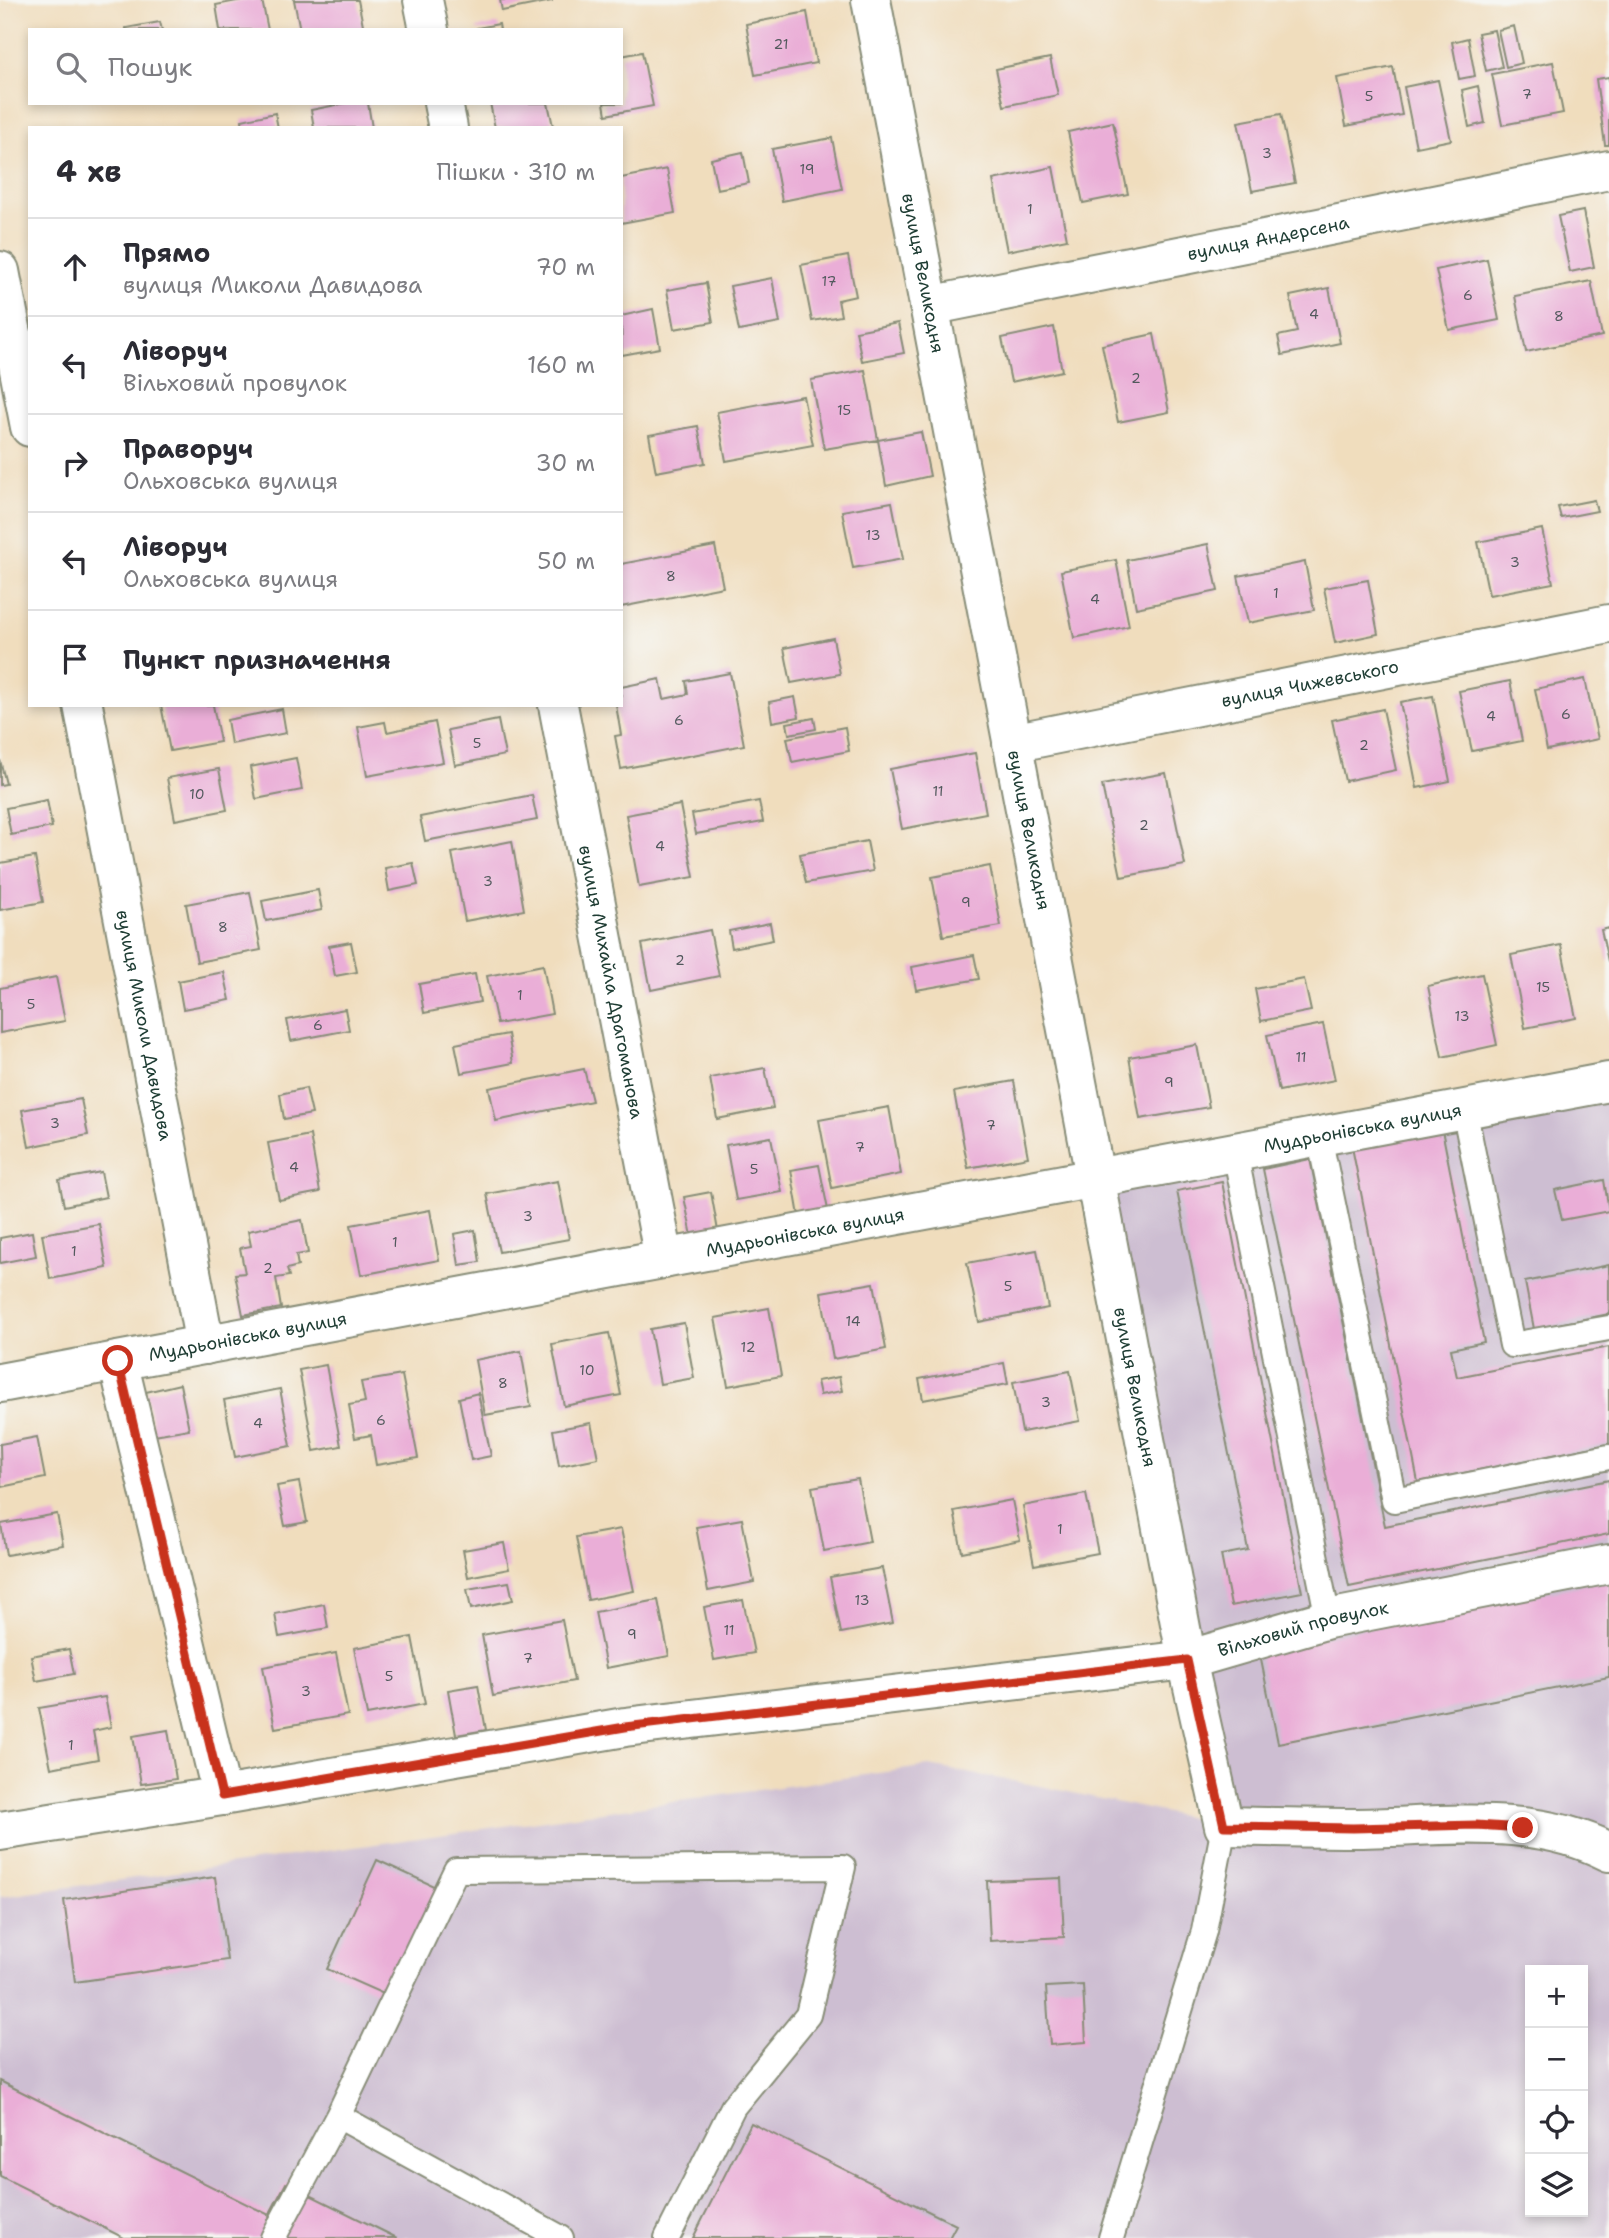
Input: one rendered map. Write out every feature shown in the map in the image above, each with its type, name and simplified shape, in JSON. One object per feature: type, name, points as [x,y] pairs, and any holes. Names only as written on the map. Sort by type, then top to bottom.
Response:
[{"type":"street","points":[[424,0],[429,28]]},
{"type":"street","name":"вулиця Великодня","points":[[871,0],[1187,1660],[1224,1826]]},
{"type":"street","points":[[443,105],[448,126]]},
{"type":"street","name":"вулиця Андерсена","points":[[929,306],[1609,170]]},
{"type":"street","points":[[0,271],[28,417]]},
{"type":"street","name":"вулиця Чижевського","points":[[1012,743],[1609,624]]},
{"type":"street","name":"вулиця Миколи Давидова","points":[[83,707],[205,1345]]},
{"type":"street","name":"вулиця Михайла Драгоманова","points":[[558,707],[664,1259]]},
{"type":"street","name":"Мудрьонівська вулиця","points":[[0,1383],[1609,1082]]},
{"type":"street","points":[[118,1361],[222,1796]]},
{"type":"street","name":"Вільховий провулок","points":[[0,1831],[625,1727],[1187,1660],[1328,1619],[1609,1564]]},
{"type":"street","points":[[1224,1826],[1353,1828],[1476,1825],[1523,1828],[1568,1834],[1609,1852]]},
{"type":"lane","points":[[1464,1109],[1512,1345],[1609,1328]]},
{"type":"lane","points":[[1319,1136],[1394,1500],[1609,1457]]},
{"type":"lane","points":[[1235,1152],[1328,1619]]},
{"type":"lane","points":[[1111,2238],[1204,1931],[1224,1826]]},
{"type":"lane","points":[[273,2238],[338,2116],[456,1870],[843,1867],[808,2015],[733,2107],[667,2238]]},
{"type":"lane","points":[[338,2116],[561,2238]]},
{"type":"shaded area","points":[[1609,1082],[1609,2238],[0,2238],[0,1897],[929,1766],[1045,1787],[1223,1825],[1095,1178]]},
{"type":"building","points":[[242,0],[262,0],[268,28],[220,28],[216,5]]},
{"type":"building","points":[[294,0],[358,0],[364,28],[300,28]]},
{"type":"building","points":[[500,0],[552,0],[552,1],[502,11]]},
{"type":"building","points":[[807,12],[816,63],[755,75],[746,24]]},
{"type":"building","points":[[160,22],[162,28],[126,28]]},
{"type":"building","points":[[499,24],[500,28],[477,28]]},
{"type":"building","points":[[1514,26],[1522,63],[1506,67],[1498,30]]},
{"type":"building","points":[[1494,30],[1502,67],[1486,71],[1478,33]]},
{"type":"building","points":[[1468,38],[1475,76],[1459,79],[1452,42]]},
{"type":"building","points":[[642,52],[653,106],[606,115],[604,105],[623,105],[623,56]]},
{"type":"building","points":[[1050,58],[1058,95],[1004,106],[996,69]]},
{"type":"building","points":[[1553,62],[1563,113],[1502,125],[1492,74]]},
{"type":"building","points":[[1393,67],[1402,115],[1346,126],[1337,78]]},
{"type":"building","points":[[1609,77],[1609,145],[1605,145],[1596,79]]},
{"type":"building","points":[[1438,80],[1451,140],[1416,147],[1404,87]]},
{"type":"building","points":[[1478,86],[1485,123],[1469,127],[1462,90]]},
{"type":"building","points":[[336,105],[368,105],[372,126],[314,126],[311,110]]},
{"type":"building","points":[[490,105],[548,105],[553,126],[495,126]]},
{"type":"building","points":[[275,113],[278,126],[243,126],[242,120]]},
{"type":"building","points":[[1281,114],[1295,183],[1252,191],[1238,122]]},
{"type":"building","points":[[1113,122],[1128,194],[1083,203],[1068,132]]},
{"type":"building","points":[[832,138],[842,189],[782,201],[772,149]]},
{"type":"building","points":[[743,152],[749,183],[717,189],[711,159]]},
{"type":"building","points":[[1053,167],[1067,239],[1007,251],[993,180]]},
{"type":"building","points":[[667,169],[675,213],[623,223],[623,178]]},
{"type":"building","points":[[1583,211],[1594,267],[1570,272],[1558,216]]},
{"type":"building","points":[[848,256],[856,296],[838,300],[841,316],[812,321],[801,265]]},
{"type":"building","points":[[1487,259],[1499,320],[1449,330],[1436,270]]},
{"type":"building","points":[[772,278],[780,323],[739,331],[730,286]]},
{"type":"building","points":[[1591,281],[1602,336],[1526,352],[1515,296]]},
{"type":"building","points":[[706,283],[713,322],[674,329],[667,290]]},
{"type":"building","points":[[1329,288],[1340,343],[1282,355],[1278,336],[1297,332],[1290,296]]},
{"type":"building","points":[[653,309],[660,348],[623,355],[623,316]]},
{"type":"building","points":[[898,323],[904,353],[862,361],[856,331]]},
{"type":"building","points":[[1054,327],[1062,371],[1011,382],[1002,338]]},
{"type":"building","points":[[1154,334],[1169,412],[1118,422],[1102,345]]},
{"type":"building","points":[[865,370],[878,440],[824,449],[811,380]]},
{"type":"building","points":[[803,396],[813,445],[726,461],[717,412]]},
{"type":"building","points":[[698,426],[705,463],[656,472],[649,435]]},
{"type":"building","points":[[921,432],[930,476],[886,486],[878,440]]},
{"type":"building","points":[[1594,500],[1597,511],[1561,518],[1558,507]]},
{"type":"building","points":[[892,502],[903,559],[853,568],[842,511]]},
{"type":"building","points":[[1542,529],[1553,583],[1489,595],[1478,542]]},
{"type":"building","points":[[1208,544],[1218,591],[1136,608],[1127,560]]},
{"type":"building","points":[[715,546],[723,587],[623,607],[623,564]]},
{"type":"building","points":[[1116,560],[1129,626],[1074,638],[1061,571]]},
{"type":"building","points":[[1305,562],[1314,610],[1248,623],[1238,576]]},
{"type":"building","points":[[1368,580],[1378,634],[1335,643],[1324,588]]},
{"type":"building","points":[[833,638],[840,674],[791,683],[784,648]]},
{"type":"building","points":[[730,673],[744,745],[621,769],[615,736],[621,735],[616,707],[623,707],[623,687],[660,679],[664,699],[688,694],[686,681]]},
{"type":"building","points":[[1585,679],[1598,739],[1547,750],[1535,689]]},
{"type":"building","points":[[1510,681],[1522,741],[1472,751],[1459,691]]},
{"type":"building","points":[[1433,696],[1450,781],[1417,788],[1400,702]]},
{"type":"building","points":[[795,697],[799,717],[772,722],[769,702]]},
{"type":"building","points":[[161,707],[213,707],[220,742],[170,751]]},
{"type":"building","points":[[282,709],[286,733],[231,744],[227,720]]},
{"type":"building","points":[[1383,709],[1396,770],[1345,781],[1332,720]]},
{"type":"building","points":[[814,718],[816,729],[789,734],[787,723]]},
{"type":"building","points":[[498,720],[505,755],[455,765],[448,730]]},
{"type":"building","points":[[385,722],[387,732],[435,722],[443,762],[367,776],[358,727]]},
{"type":"building","points":[[845,727],[849,751],[792,762],[787,738]]},
{"type":"building","points":[[975,753],[986,813],[902,829],[890,769]]},
{"type":"building","points":[[296,758],[302,790],[256,799],[250,767]]},
{"type":"building","points":[[0,760],[6,784],[0,785]]},
{"type":"building","points":[[219,769],[227,810],[175,820],[167,778]]},
{"type":"building","points":[[1166,773],[1185,865],[1121,877],[1102,785]]},
{"type":"building","points":[[532,795],[537,820],[425,841],[420,817]]},
{"type":"building","points":[[47,800],[52,827],[11,835],[6,808]]},
{"type":"building","points":[[759,801],[763,822],[696,834],[692,814]]},
{"type":"building","points":[[680,805],[694,877],[639,887],[626,815]]},
{"type":"building","points":[[512,841],[524,910],[465,921],[452,853]]},
{"type":"building","points":[[867,841],[873,871],[806,883],[800,854]]},
{"type":"building","points":[[35,857],[43,902],[0,910],[0,863]]},
{"type":"building","points":[[413,863],[418,885],[389,891],[385,868]]},
{"type":"building","points":[[990,866],[1001,926],[943,936],[932,877]]},
{"type":"building","points":[[318,890],[322,910],[266,921],[262,901]]},
{"type":"building","points":[[250,892],[261,950],[197,962],[186,904]]},
{"type":"building","points":[[770,923],[773,940],[732,948],[729,931]]},
{"type":"building","points":[[1609,928],[1609,961],[1608,961],[1601,930]]},
{"type":"building","points":[[710,930],[719,976],[651,990],[642,944]]},
{"type":"building","points":[[351,942],[357,972],[335,976],[329,946]]},
{"type":"building","points":[[1561,945],[1576,1018],[1525,1028],[1511,955]]},
{"type":"building","points":[[974,955],[979,979],[916,990],[912,967]]},
{"type":"building","points":[[543,965],[552,1014],[497,1024],[487,976]]},
{"type":"building","points":[[224,972],[230,1000],[183,1009],[178,981]]},
{"type":"building","points":[[475,974],[480,1002],[424,1013],[419,984]]},
{"type":"building","points":[[1482,974],[1497,1045],[1442,1057],[1428,986]]},
{"type":"building","points":[[56,977],[65,1021],[0,1033],[0,988]]},
{"type":"building","points":[[1304,979],[1311,1011],[1261,1021],[1255,989]]},
{"type":"building","points":[[345,1009],[349,1030],[291,1041],[287,1020]]},
{"type":"building","points":[[1323,1024],[1335,1080],[1279,1091],[1267,1035]]},
{"type":"building","points":[[508,1034],[513,1063],[461,1073],[455,1044]]},
{"type":"building","points":[[1197,1045],[1209,1107],[1140,1119],[1129,1057]]},
{"type":"building","points":[[765,1068],[773,1108],[717,1119],[710,1078]]},
{"type":"building","points":[[584,1069],[592,1101],[496,1121],[489,1088]]},
{"type":"building","points":[[1014,1081],[1028,1157],[968,1168],[954,1092]]},
{"type":"building","points":[[306,1088],[312,1114],[284,1119],[280,1094]]},
{"type":"building","points":[[81,1099],[88,1135],[29,1147],[22,1110]]},
{"type":"building","points":[[889,1107],[901,1174],[832,1188],[819,1120]]},
{"type":"building","points":[[1442,1130],[1484,1342],[1451,1349],[1457,1377],[1609,1347],[1609,1444],[1418,1482],[1352,1147]]},
{"type":"building","points":[[310,1135],[320,1192],[279,1200],[268,1143]]},
{"type":"building","points":[[771,1137],[782,1192],[736,1200],[726,1145]]},
{"type":"building","points":[[1310,1159],[1385,1526],[1609,1480],[1609,1534],[1349,1587],[1263,1169]]},
{"type":"building","points":[[819,1165],[828,1210],[799,1216],[791,1170]]},
{"type":"building","points":[[101,1172],[106,1197],[64,1206],[59,1180]]},
{"type":"building","points":[[1604,1180],[1609,1211],[1562,1220],[1555,1190]]},
{"type":"building","points":[[558,1181],[569,1239],[499,1252],[487,1194]]},
{"type":"building","points":[[1222,1182],[1302,1592],[1231,1606],[1221,1555],[1248,1550],[1177,1191]]},
{"type":"building","points":[[711,1192],[718,1231],[692,1236],[684,1197]]},
{"type":"building","points":[[430,1210],[439,1260],[361,1275],[351,1225]]},
{"type":"building","points":[[302,1220],[308,1253],[296,1255],[298,1266],[287,1269],[289,1276],[276,1278],[281,1308],[243,1315],[235,1274],[245,1273],[240,1248],[251,1246],[248,1231]]},
{"type":"building","points":[[99,1224],[107,1268],[50,1279],[42,1234]]},
{"type":"building","points":[[475,1230],[480,1262],[459,1265],[454,1234]]},
{"type":"building","points":[[32,1232],[36,1256],[0,1263],[0,1238]]},
{"type":"building","points":[[1037,1250],[1048,1308],[979,1322],[967,1263]]},
{"type":"building","points":[[1609,1265],[1609,1314],[1534,1329],[1525,1282]]},
{"type":"building","points":[[874,1283],[886,1349],[833,1359],[821,1292]]},
{"type":"building","points":[[769,1308],[781,1376],[728,1386],[715,1318]]},
{"type":"building","points":[[684,1323],[694,1378],[660,1384],[650,1329]]},
{"type":"building","points":[[609,1333],[621,1395],[564,1406],[552,1344]]},
{"type":"building","points":[[521,1351],[531,1407],[485,1415],[475,1360]]},
{"type":"building","points":[[1004,1363],[1008,1384],[923,1400],[919,1379]]},
{"type":"building","points":[[326,1365],[341,1446],[314,1451],[299,1370]]},
{"type":"building","points":[[1070,1371],[1080,1421],[1022,1432],[1013,1382]]},
{"type":"building","points":[[402,1375],[418,1458],[376,1465],[371,1435],[355,1438],[349,1405],[365,1402],[361,1382]]},
{"type":"building","points":[[839,1377],[842,1391],[820,1395],[817,1381]]},
{"type":"building","points":[[180,1384],[189,1429],[154,1435],[146,1392]]},
{"type":"building","points":[[280,1389],[291,1446],[235,1457],[224,1400]]},
{"type":"building","points":[[478,1393],[491,1456],[471,1460],[459,1398]]},
{"type":"building","points":[[591,1423],[598,1458],[559,1466],[553,1430]]},
{"type":"building","points":[[37,1437],[45,1478],[1,1487],[0,1444]]},
{"type":"building","points":[[858,1479],[870,1542],[824,1551],[812,1487]]},
{"type":"building","points":[[299,1482],[307,1522],[285,1526],[277,1486]]},
{"type":"building","points":[[1086,1494],[1098,1553],[1034,1565],[1023,1506]]},
{"type":"building","points":[[1012,1500],[1020,1540],[962,1552],[954,1511]]},
{"type":"building","points":[[57,1514],[63,1545],[6,1555],[1,1524]]},
{"type":"building","points":[[742,1519],[754,1582],[708,1591],[696,1527]]},
{"type":"building","points":[[621,1529],[634,1591],[588,1600],[576,1537]]},
{"type":"building","points":[[504,1543],[509,1569],[468,1577],[463,1550]]},
{"type":"building","points":[[882,1568],[893,1623],[841,1633],[830,1577]]},
{"type":"building","points":[[1609,1580],[1609,1677],[1278,1743],[1259,1650]]},
{"type":"building","points":[[509,1582],[513,1600],[471,1609],[467,1589]]},
{"type":"building","points":[[658,1600],[669,1656],[606,1668],[595,1612]]},
{"type":"building","points":[[743,1600],[754,1653],[714,1660],[704,1607]]},
{"type":"building","points":[[324,1604],[328,1628],[279,1637],[275,1614]]},
{"type":"building","points":[[562,1620],[574,1681],[493,1696],[482,1635]]},
{"type":"building","points":[[412,1637],[425,1704],[367,1715],[354,1648]]},
{"type":"building","points":[[69,1649],[74,1674],[36,1681],[31,1656]]},
{"type":"building","points":[[336,1653],[348,1715],[275,1728],[263,1667]]},
{"type":"building","points":[[478,1685],[486,1730],[456,1735],[448,1690]]},
{"type":"building","points":[[105,1697],[111,1727],[93,1731],[98,1759],[51,1768],[39,1708]]},
{"type":"building","points":[[168,1730],[176,1779],[141,1784],[133,1736]]},
{"type":"building","points":[[377,1860],[438,1888],[388,1996],[327,1969]]},
{"type":"building","points":[[215,1877],[227,1960],[75,1982],[64,1900]]},
{"type":"building","points":[[1061,1878],[1064,1937],[990,1941],[987,1881]]},
{"type":"building","points":[[1083,1985],[1086,2042],[1050,2045],[1046,1987]]},
{"type":"building","points":[[0,2081],[269,2215],[286,2183],[397,2238],[124,2238],[0,2176]]},
{"type":"building","points":[[751,2123],[956,2225],[949,2238],[693,2238]]},
{"type":"route","points":[[118,1361],[222,1796],[625,1727],[1187,1660],[1224,1826],[1353,1828],[1476,1825],[1523,1828]]}]
